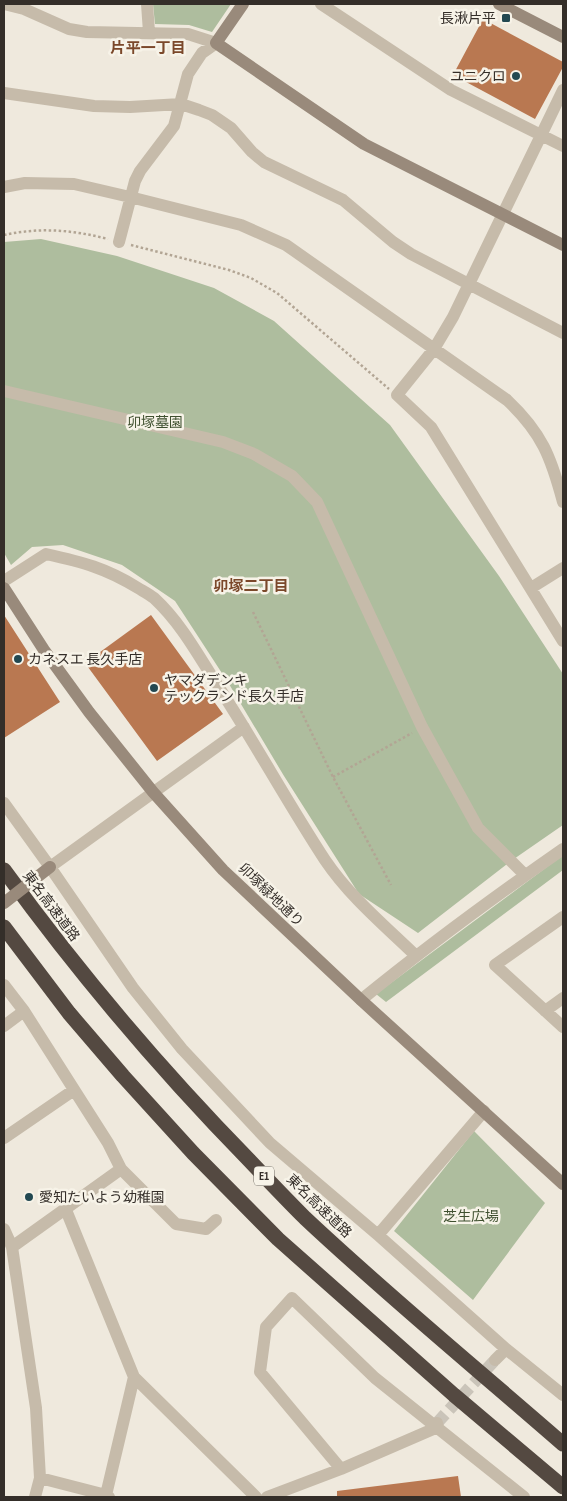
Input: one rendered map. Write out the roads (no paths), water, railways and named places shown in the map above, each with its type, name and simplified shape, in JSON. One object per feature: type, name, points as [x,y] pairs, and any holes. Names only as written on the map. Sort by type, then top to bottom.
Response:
[{"type":"highway","name":"東名高速道路","points":[[4,870],[38,918],[97,990],[213,1124],[304,1217],[563,1444]]},
{"type":"highway","name":"E1","points":[[4,928],[69,1013],[123,1076],[193,1153],[278,1239],[454,1396],[563,1487]]},
{"type":"street","points":[[4,4],[24,9],[69,29],[87,32],[188,34],[216,43],[364,144],[563,245]]},
{"type":"street","points":[[147,4],[150,32]]},
{"type":"street","points":[[119,242],[130,197],[140,171],[174,126],[188,74],[202,53],[216,43],[243,4]]},
{"type":"street","points":[[321,4],[451,90],[563,146]]},
{"type":"street","points":[[499,4],[563,37]]},
{"type":"street","points":[[563,90],[453,317],[434,349],[397,395],[431,427],[563,641]]},
{"type":"street","points":[[4,93],[94,106],[130,107],[181,104],[199,110],[222,121],[231,128],[252,152],[264,162],[343,200],[393,242],[411,254],[563,333]]},
{"type":"street","points":[[4,187],[25,183],[74,184],[241,225],[286,246],[507,400],[537,434],[549,457],[563,502]]},
{"type":"street","points":[[4,391],[224,442],[254,454],[292,476],[317,502],[422,728],[478,828],[525,875]]},
{"type":"street","points":[[4,581],[46,554],[90,564],[127,581],[152,597],[189,640],[326,861],[355,898],[416,956]]},
{"type":"street","points":[[531,588],[563,568]]},
{"type":"street","name":"卯塚緑地通り","points":[[4,588],[44,650],[89,712],[153,792],[223,870],[361,1000],[562,1181]]},
{"type":"street","points":[[4,903],[50,867],[244,727]]},
{"type":"street","points":[[4,803],[124,975],[182,1049],[270,1143],[378,1235],[506,1349],[563,1395]]},
{"type":"street","points":[[361,1000],[416,956],[563,849]]},
{"type":"street","points":[[563,917],[495,965],[563,1027]]},
{"type":"street","points":[[4,985],[24,1011],[108,1143],[121,1170],[176,1224],[206,1229],[216,1220]]},
{"type":"street","points":[[545,1011],[563,998]]},
{"type":"street","points":[[4,1026],[24,1011]]},
{"type":"street","points":[[4,1138],[74,1090]]},
{"type":"street","points":[[378,1235],[484,1111]]},
{"type":"street","points":[[12,1247],[121,1170]]},
{"type":"street","points":[[66,1210],[134,1378],[256,1497]]},
{"type":"street","points":[[4,1229],[12,1247],[36,1408],[40,1478],[35,1497]]},
{"type":"street","points":[[341,1469],[260,1372],[266,1327],[292,1298],[375,1378],[437,1425],[524,1497]]},
{"type":"street","points":[[495,1360],[506,1349]]},
{"type":"street","points":[[40,1478],[108,1496],[134,1378]]},
{"type":"street","points":[[267,1497],[341,1469],[437,1425]]},
{"type":"tunnel","points":[[437,1423],[495,1360]]},
{"type":"place","name":"長湫片平","points":[[506,18]]},
{"type":"place","name":"ユニクロ","points":[[516,76]]},
{"type":"place","name":"カネスエ 長久手店","points":[[18,659]]},
{"type":"place","name":"ヤマダデンキ テックランド長久手店","points":[[154,688]]},
{"type":"place","name":"愛知たいよう幼稚園","points":[[29,1197]]},
{"type":"district","name":"片平一丁目","points":[[148,48]]},
{"type":"district","name":"卯塚二丁目","points":[[251,586]]},
{"type":"park label","name":"卯塚墓園","points":[[155,422]]},
{"type":"park label","name":"芝生広場","points":[[471,1216]]}]
